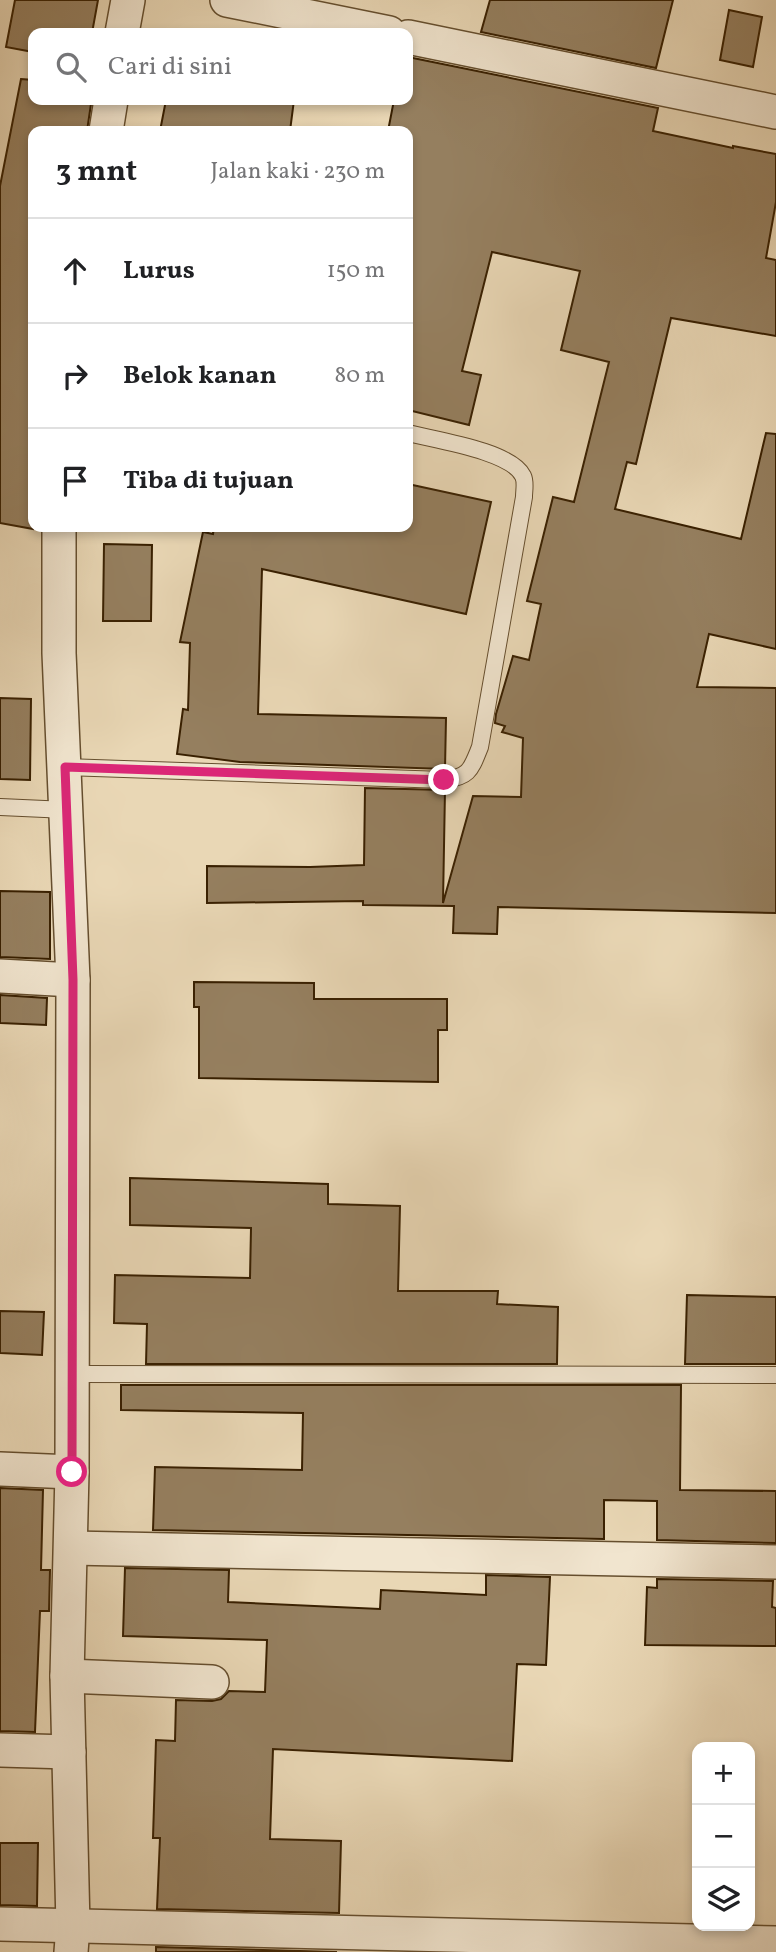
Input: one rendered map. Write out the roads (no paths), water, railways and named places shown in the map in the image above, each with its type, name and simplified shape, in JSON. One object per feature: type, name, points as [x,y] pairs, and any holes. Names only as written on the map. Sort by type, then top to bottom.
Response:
[{"type":"street","points":[[123,28],[128,0]]},
{"type":"street","points":[[227,0],[364,28]]},
{"type":"street","points":[[413,38],[776,112]]},
{"type":"street","points":[[107,126],[110,105]]},
{"type":"street","points":[[59,532],[59,653],[73,980],[73,1374],[67,1676],[72,1939]]},
{"type":"street","points":[[0,976],[73,980]]},
{"type":"street","points":[[0,1469],[72,1472]]},
{"type":"street","points":[[71,1548],[776,1562]]},
{"type":"street","points":[[67,1676],[212,1682]]},
{"type":"street","points":[[0,1750],[69,1752]]},
{"type":"street","points":[[0,1924],[72,1939],[776,1942]]},
{"type":"lane","points":[[65,767],[444,780],[459,778],[470,771],[480,747],[524,497],[525,478],[517,467],[492,453],[413,434]]},
{"type":"lane","points":[[0,807],[67,810]]},
{"type":"lane","points":[[73,1374],[776,1375]]}]
